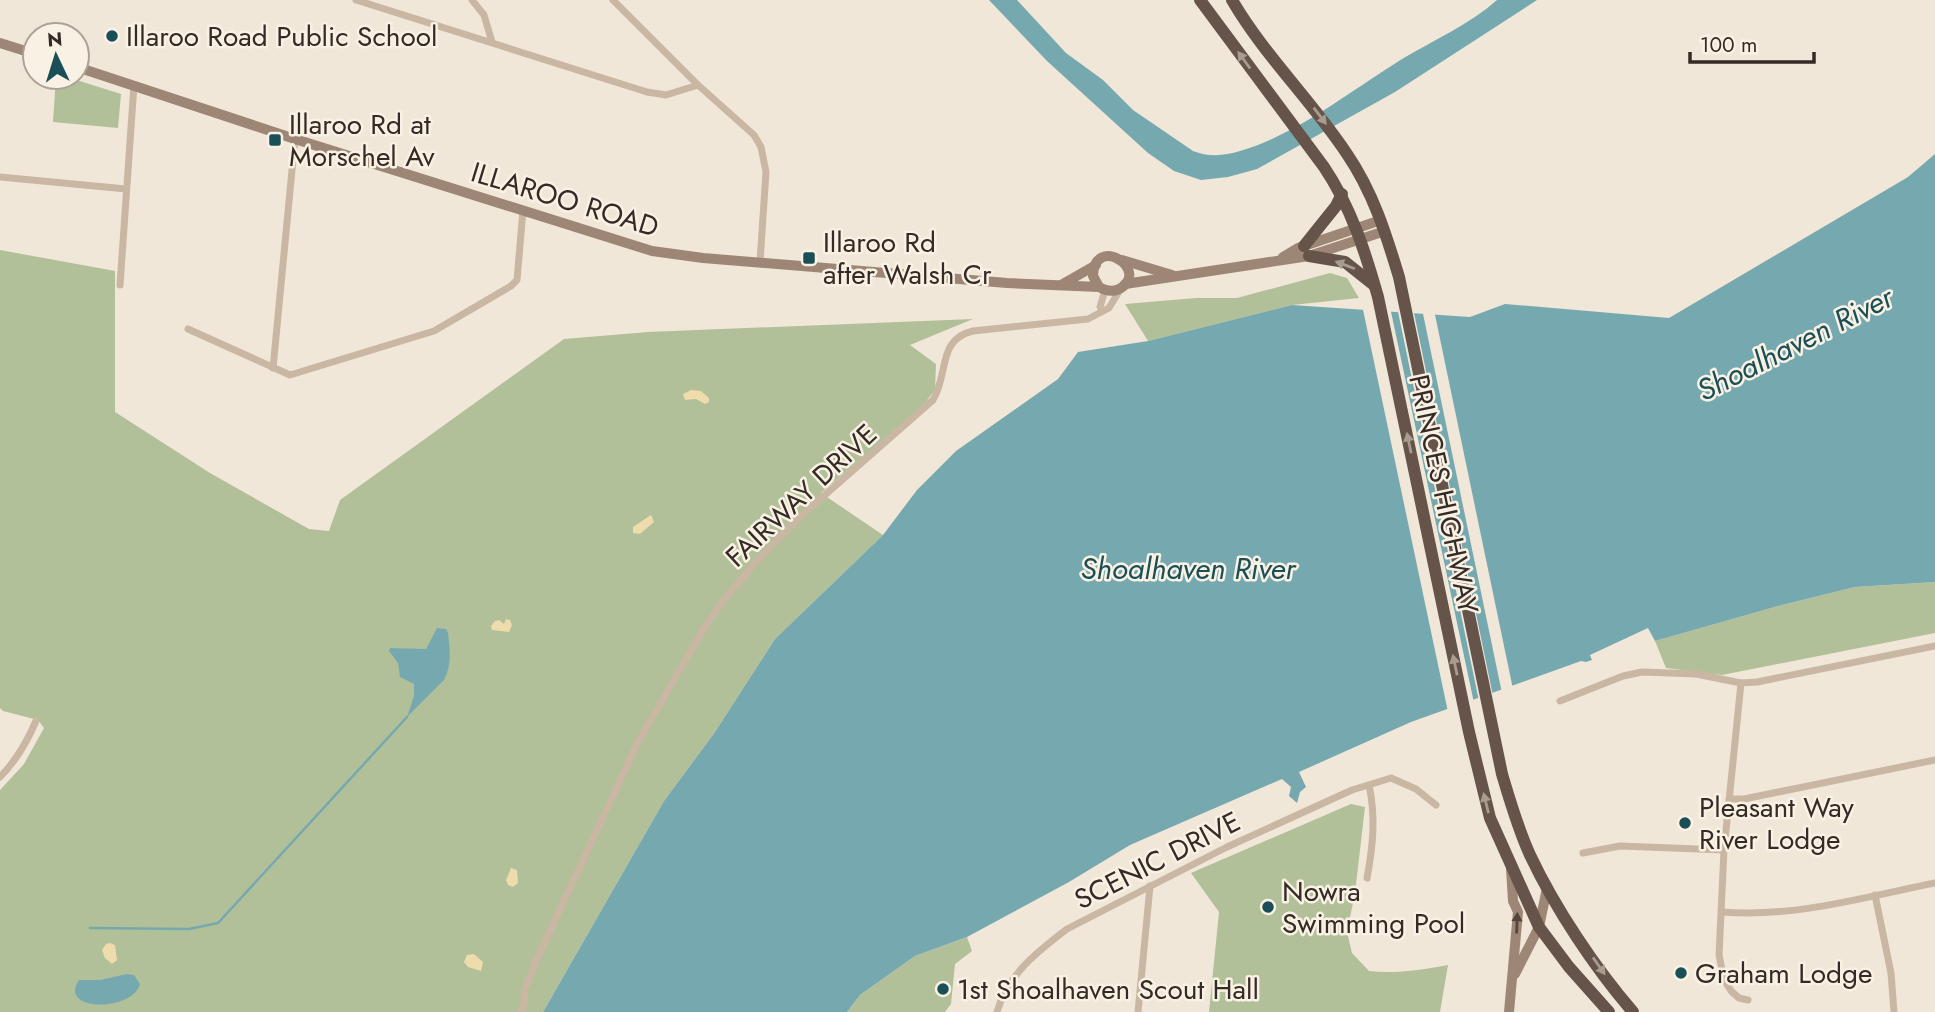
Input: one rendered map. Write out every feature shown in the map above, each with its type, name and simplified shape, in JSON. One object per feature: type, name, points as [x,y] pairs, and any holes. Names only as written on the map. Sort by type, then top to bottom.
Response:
[{"type":"highway","name":"PRINCES HIGHWAY","points":[[1232,0],[1244,22],[1336,137],[1361,178],[1383,226],[1402,293],[1502,774],[1514,812],[1530,855],[1565,919],[1633,1012]]},
{"type":"highway","points":[[1244,0],[1244,22]]},
{"type":"highway","name":"PRINCES HIGHWAY","points":[[1204,2],[1342,194],[1376,291],[1469,732],[1490,818],[1539,927],[1569,967],[1609,1012]]},
{"type":"highway","points":[[1342,194],[1306,251],[1345,262],[1376,291]]},
{"type":"main road","points":[[0,43],[21,50]]},
{"type":"main road","name":"ILLAROO ROAD","points":[[91,71],[295,139],[652,251],[760,262],[1102,288],[1111,291],[1175,275],[1277,260],[1383,226]]},
{"type":"main road","name":"ILLAROO ROAD","points":[[1058,286],[1111,256],[1175,275]]},
{"type":"main road","points":[[1122,260],[1129,274],[1123,286]]},
{"type":"main road","points":[[1096,265],[1093,276],[1102,288]]},
{"type":"main road","points":[[1508,1012],[1518,912],[1513,901],[1511,866]]},
{"type":"main road","points":[[1512,981],[1539,927],[1547,888]]},
{"type":"street","points":[[356,0],[647,92],[666,95],[698,85]]},
{"type":"street","points":[[472,0],[484,15],[492,42]]},
{"type":"street","points":[[612,0],[698,85],[754,135],[761,147],[766,172],[760,262]]},
{"type":"street","points":[[120,285],[134,85]]},
{"type":"street","points":[[273,368],[295,139]]},
{"type":"street","points":[[0,177],[126,189]]},
{"type":"street","points":[[188,329],[289,375],[434,331],[511,286],[516,280],[523,210]]},
{"type":"street","points":[[1102,288],[1100,307],[1103,311],[1109,308],[1123,286]]},
{"type":"street","name":"FAIRWAY DRIVE","points":[[521,1012],[526,1001],[524,990],[536,961],[621,774],[703,630],[737,584],[801,516],[933,400],[942,382],[949,346],[959,336],[973,331],[1088,319],[1103,311]]},
{"type":"street","points":[[1560,701],[1623,676],[1642,672],[1696,674],[1741,683],[1756,682],[1935,646]]},
{"type":"street","points":[[1741,683],[1724,850],[1720,968],[1732,992],[1739,998],[1748,1000]]},
{"type":"street","points":[[0,777],[12,765],[27,742],[36,721]]},
{"type":"street","points":[[1728,799],[1744,799],[1935,760]]},
{"type":"street","name":"SCENIC DRIVE","points":[[997,1012],[1011,979],[1044,947],[1081,921],[1227,847],[1352,790],[1391,778],[1416,789],[1436,805]]},
{"type":"street","points":[[1367,878],[1373,848],[1374,809],[1369,785]]},
{"type":"street","points":[[1583,853],[1620,846],[1724,850]]},
{"type":"street","points":[[1723,912],[1769,914],[1809,909],[1935,883]]},
{"type":"street","points":[[1138,1012],[1150,886]]},
{"type":"street","points":[[1875,895],[1891,973],[1894,1012]]},
{"type":"green space","points":[[91,85],[121,94],[118,128],[53,122],[55,91],[91,91]]},
{"type":"green space","points":[[0,250],[115,271],[115,412],[210,473],[309,529],[329,531],[340,500],[564,339],[648,332],[973,319],[910,345],[936,364],[935,390],[921,408],[821,493],[883,535],[775,639],[715,732],[664,801],[543,1012],[0,1012],[0,790],[24,764],[44,728],[38,720],[0,708]]},
{"type":"green space","points":[[1330,273],[1347,278],[1359,298],[1292,305],[1148,341],[1125,304],[1196,298],[1237,298]]},
{"type":"green space","points":[[1935,582],[1935,633],[1722,675],[1666,668],[1655,641],[1855,587]]},
{"type":"green space","points":[[1351,804],[1365,807],[1355,893],[1347,932],[1352,953],[1369,971],[1398,972],[1448,965],[1440,1012],[1209,1012],[1219,912],[1191,873]]},
{"type":"green space","points":[[967,937],[972,951],[955,964],[951,1004],[945,1012],[847,1012],[860,995],[915,956]]},
{"type":"sand","points":[[691,390],[701,391],[709,398],[709,402],[705,404],[696,399],[685,400],[683,394]]},
{"type":"sand","points":[[651,515],[654,522],[640,534],[633,533],[633,527]]},
{"type":"sand","points":[[506,619],[510,620],[512,625],[509,632],[492,630],[491,626],[495,621],[499,620],[504,624]]},
{"type":"sand","points":[[511,868],[517,870],[518,883],[513,887],[508,885],[506,880]]},
{"type":"sand","points":[[110,943],[115,945],[117,960],[112,964],[105,958],[102,950]]},
{"type":"sand","points":[[474,954],[483,962],[481,971],[468,967],[464,962],[467,955]]},
{"type":"water","points":[[989,0],[1017,0],[1066,53],[1103,80],[1133,110],[1193,151],[1216,155],[1234,153],[1261,144],[1303,123],[1402,59],[1464,24],[1497,0],[1537,0],[1395,92],[1257,169],[1228,177],[1201,180],[1174,171],[1148,153],[1047,61]]},
{"type":"water","name":"Shoalhaven River","points":[[1935,154],[1935,582],[1855,587],[1655,641],[1648,628],[1590,655],[1592,660],[1581,661],[1411,722],[1299,772],[1306,787],[1300,792],[1297,803],[1289,796],[1291,787],[1282,779],[1130,845],[1069,882],[967,937],[915,956],[860,995],[847,1012],[543,1012],[664,801],[715,732],[775,639],[883,535],[917,490],[956,451],[1058,379],[1078,352],[1148,341],[1292,305],[1470,317],[1505,304],[1669,318],[1908,177]]},
{"type":"water","points":[[437,628],[446,629],[448,633],[450,657],[447,674],[407,717],[414,696],[414,684],[400,677],[398,663],[389,651],[390,648],[426,649]]},
{"type":"water","points":[[134,975],[140,984],[134,993],[124,1000],[87,1003],[78,998],[75,991],[79,980],[100,980]]},
{"type":"pier","points":[[1362,305],[1390,307],[1474,703],[1448,712]]},
{"type":"pier","points":[[1397,307],[1413,308],[1493,696],[1479,701]]},
{"type":"pier","points":[[1422,309],[1434,310],[1513,689],[1502,693]]},
{"type":"waterway","points":[[90,928],[189,929],[218,923],[407,717]]},
{"type":"place","name":"Illaroo Road Public School","points":[[112,36]]},
{"type":"place","name":"Illaroo Rd at Morschel Av","points":[[275,140]]},
{"type":"place","name":"Illaroo Rd after Walsh Cr","points":[[809,258]]},
{"type":"place","name":"Pleasant Way River Lodge","points":[[1685,823]]},
{"type":"place","name":"Nowra Swimming Pool","points":[[1268,907]]},
{"type":"place","name":"Graham Lodge","points":[[1681,973]]},
{"type":"place","name":"1st Shoalhaven Scout Hall","points":[[943,989]]}]
